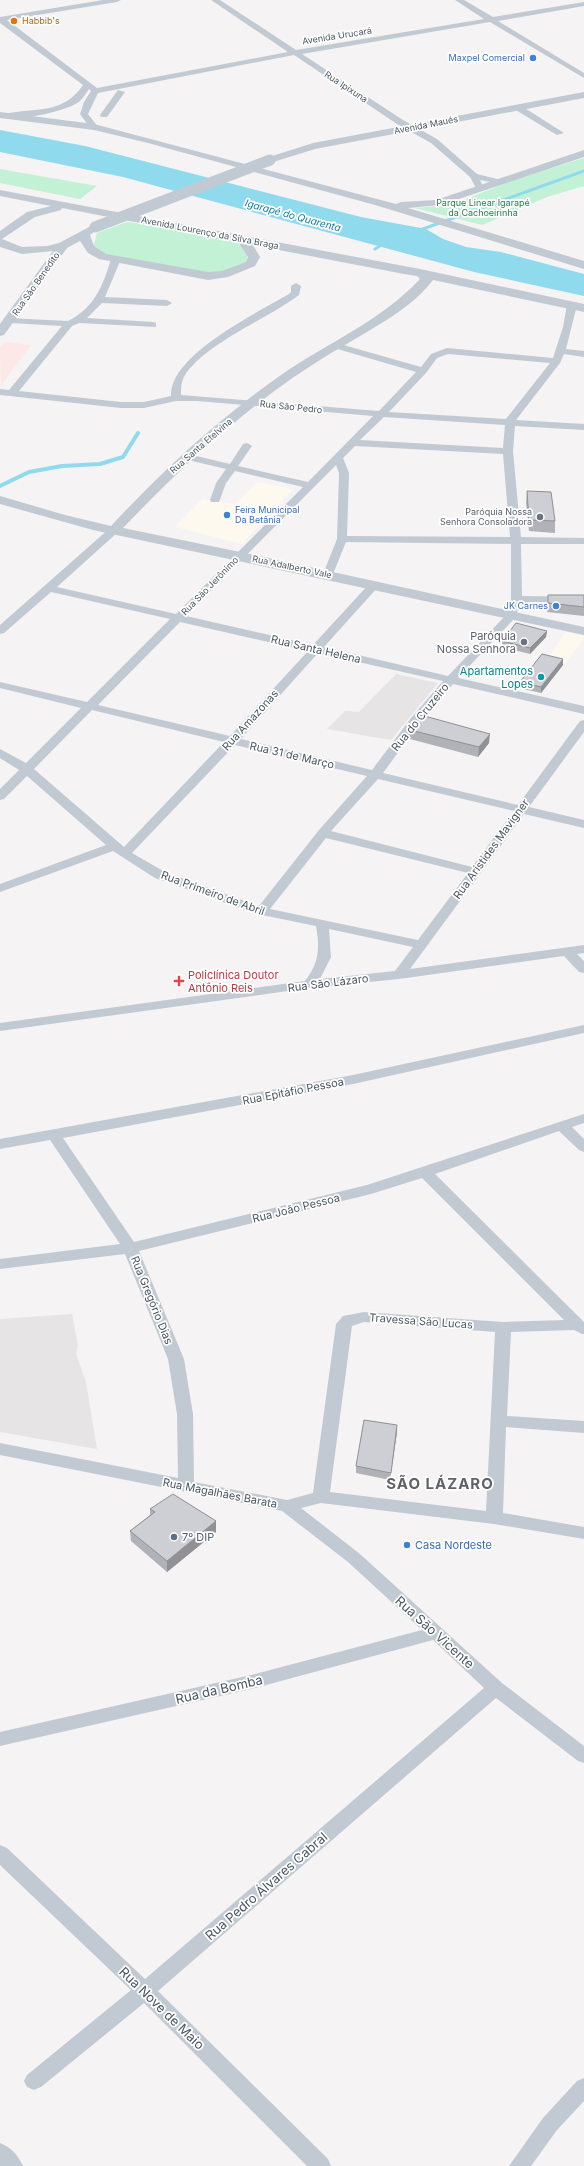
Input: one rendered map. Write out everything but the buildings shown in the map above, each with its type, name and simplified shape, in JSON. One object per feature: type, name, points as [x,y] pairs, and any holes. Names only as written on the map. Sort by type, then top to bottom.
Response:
[{"type":"street","points":[[0,18],[100,0]]},
{"type":"street","points":[[0,18],[117,0]]},
{"type":"street","name":"Rua Ipixuna","points":[[215,0],[293,53],[434,141],[474,176],[480,188]]},
{"type":"street","points":[[459,0],[584,76]]},
{"type":"street","name":"Avenida Urucará","points":[[95,91],[293,53],[584,4]]},
{"type":"street","points":[[0,18],[88,84],[95,91],[88,102],[84,114],[94,127]]},
{"type":"street","points":[[4,115],[42,112],[70,104],[78,99],[88,84]]},
{"type":"street","points":[[104,115],[121,92]]},
{"type":"street","name":"Avenida Maués","points":[[95,227],[270,160],[313,146],[584,95]]},
{"type":"street","points":[[88,102],[112,104]]},
{"type":"street","points":[[518,107],[560,133]]},
{"type":"street","points":[[4,115],[94,127],[379,204],[584,265]]},
{"type":"street","points":[[379,204],[411,206],[437,204],[584,153]]},
{"type":"street","points":[[474,176],[501,181]]},
{"type":"street","name":"Avenida Lourenço da Silva Braga","points":[[0,193],[242,239],[421,279],[584,308]]},
{"type":"street","points":[[0,236],[31,214],[65,206]]},
{"type":"street","name":"Rua São Benedito","points":[[0,332],[11,320],[63,246],[95,227]]},
{"type":"street","points":[[84,233],[88,247],[93,253],[116,259],[208,276],[224,274],[251,264],[254,257],[251,250],[242,239]]},
{"type":"street","points":[[0,242],[12,248],[25,250],[63,246]]},
{"type":"street","points":[[571,261],[584,255]]},
{"type":"street","points":[[11,320],[69,324],[80,320],[101,300],[111,278],[116,259]]},
{"type":"street","name":"Rua Santa Etelvina","points":[[0,631],[114,530],[148,493],[252,402],[314,358],[383,318],[421,279]]},
{"type":"street","points":[[176,398],[175,389],[180,374],[190,362],[214,344],[292,296],[296,293],[296,286]]},
{"type":"street","points":[[101,300],[166,303]]},
{"type":"street","points":[[510,421],[557,361],[561,351],[572,305]]},
{"type":"street","points":[[80,320],[153,325]]},
{"type":"street","points":[[12,393],[69,324]]},
{"type":"street","points":[[336,346],[423,371]]},
{"type":"street","name":"Rua São Jerônimo","points":[[0,796],[28,770],[309,484],[381,414],[423,371],[434,356],[447,351],[557,361]]},
{"type":"street","points":[[561,351],[584,354]]},
{"type":"street","name":"Rua São Pedro","points":[[0,392],[121,405],[144,405],[176,398],[252,402],[381,414],[510,421],[584,427]]},
{"type":"street","name":"Rua do Cruzeiro","points":[[262,911],[323,833],[376,775],[401,738],[450,680],[510,617],[517,599],[516,539],[508,451],[510,421]]},
{"type":"street","points":[[352,443],[508,451]]},
{"type":"street","points":[[215,500],[221,483],[247,446]]},
{"type":"street","points":[[188,457],[309,484]]},
{"type":"street","points":[[328,574],[342,540],[344,473],[338,457]]},
{"type":"street","name":"Rua Adalberto Vale","points":[[0,500],[55,516],[114,530],[328,574],[510,617],[584,631]]},
{"type":"street","points":[[342,540],[516,539],[584,541]]},
{"type":"street","name":"Rua Amazonas","points":[[0,888],[120,850],[232,741],[314,648],[374,585]]},
{"type":"street","name":"Rua Santa Helena","points":[[48,588],[584,710]]},
{"type":"street","points":[[517,599],[584,600]]},
{"type":"street","name":"Rua 31 de Março","points":[[0,685],[584,824]]},
{"type":"street","name":"Rua Aristides Mavigner","points":[[399,975],[422,946],[474,871],[584,724]]},
{"type":"street","name":"Rua Primeiro de Abril","points":[[0,753],[28,770],[120,850],[160,875],[262,911],[322,926],[422,946]]},
{"type":"street","points":[[323,833],[474,871]]},
{"type":"street","points":[[309,984],[319,973],[326,960],[322,926]]},
{"type":"street","name":"Rua São Lázaro","points":[[0,1027],[309,984],[399,975],[584,949]]},
{"type":"street","points":[[568,952],[584,969]]},
{"type":"street","name":"Rua Epitáfio Pessoa","points":[[0,1144],[54,1136],[312,1088],[492,1051],[584,1029]]},
{"type":"street","name":"Rua João Pessoa","points":[[0,1264],[130,1248],[308,1205],[425,1172],[584,1118]]},
{"type":"street","points":[[562,1126],[584,1147]]},
{"type":"street","name":"Rua Gregório Dias","points":[[54,1136],[130,1248],[176,1358],[185,1414],[186,1487]]},
{"type":"street","points":[[425,1172],[581,1328]]},
{"type":"street","name":"Travessa São Lucas","points":[[321,1497],[344,1324],[348,1320],[364,1317],[503,1327],[581,1328]]},
{"type":"street","points":[[494,1518],[503,1327]]},
{"type":"street","points":[[499,1421],[584,1427]]},
{"type":"street","name":"Rua Magalhães Barata","points":[[0,1449],[287,1506],[321,1497],[494,1518],[584,1533]]},
{"type":"street","name":"Rua São Vicente","points":[[287,1506],[354,1558],[496,1688],[584,1756]]},
{"type":"street","name":"Rua da Bomba","points":[[0,1739],[251,1682],[436,1633]]},
{"type":"street","name":"Rua Pedro Álvares Cabral","points":[[34,2081],[145,1991],[496,1688]]},
{"type":"street","name":"Rua Nove de Maio","points":[[0,1853],[145,1991],[321,2166]]},
{"type":"street","points":[[520,2166],[550,2124],[584,2087]]},
{"type":"street","points":[[0,2155],[10,2166]]},
{"type":"shaded area","points":[[5,342],[31,345],[1,385],[0,348]]},
{"type":"shaded area","name":"Feira Municipal Da Betânia","points":[[257,482],[293,489],[242,544],[175,527],[202,499],[235,504]]},
{"type":"shaded area","points":[[566,632],[584,636],[584,638],[565,664],[546,659]]},
{"type":"shaded area","points":[[470,665],[495,671],[487,680],[463,675]]},
{"type":"shaded area","points":[[396,674],[438,683],[391,740],[327,729],[345,711],[359,712]]},
{"type":"shaded area","points":[[72,1314],[78,1346],[76,1354],[86,1382],[97,1449],[0,1432],[0,1319]]},
{"type":"green space","name":"Parque Linear Igarapé da Cachoeirinha","points":[[584,158],[584,186],[547,197],[482,225],[415,208],[452,205],[510,181]]},
{"type":"green space","points":[[0,169],[97,186],[80,199],[0,183]]},
{"type":"green space","points":[[127,222],[232,238],[248,254],[245,265],[229,271],[203,274],[100,254],[93,248],[97,233]]},
{"type":"water","name":"Igarapé do Quarenta","points":[[0,130],[85,146],[361,217],[426,229],[443,239],[466,247],[501,252],[584,274],[584,296],[474,272],[123,177],[0,152]]},
{"type":"waterway","points":[[420,230],[584,171]]},
{"type":"waterway","points":[[375,249],[385,243]]},
{"type":"waterway","points":[[0,486],[29,472],[62,466],[100,464],[123,457],[138,433]]},
{"type":"place","name":"Habbib's","points":[[14,21]]},
{"type":"place","name":"Maxpel Comercial","points":[[533,58]]},
{"type":"place","name":"Feira Municipal Da Betânia","points":[[227,515]]},
{"type":"place","name":"Paróquia Nossa Senhora Consoladora","points":[[540,517]]},
{"type":"place","name":"JK Carnes","points":[[556,606]]},
{"type":"place","name":"Paróquia Nossa Senhora","points":[[524,642]]},
{"type":"place","name":"Apartamentos Lopes","points":[[541,677]]},
{"type":"place","name":"Policlínica Doutor Antônio Reis","points":[[179,981]]},
{"type":"place","name":"7º DIP","points":[[174,1537]]},
{"type":"place","name":"Casa Nordeste","points":[[407,1545]]},
{"type":"district","name":"SÃO LÁZARO","points":[[440,1484]]}]
